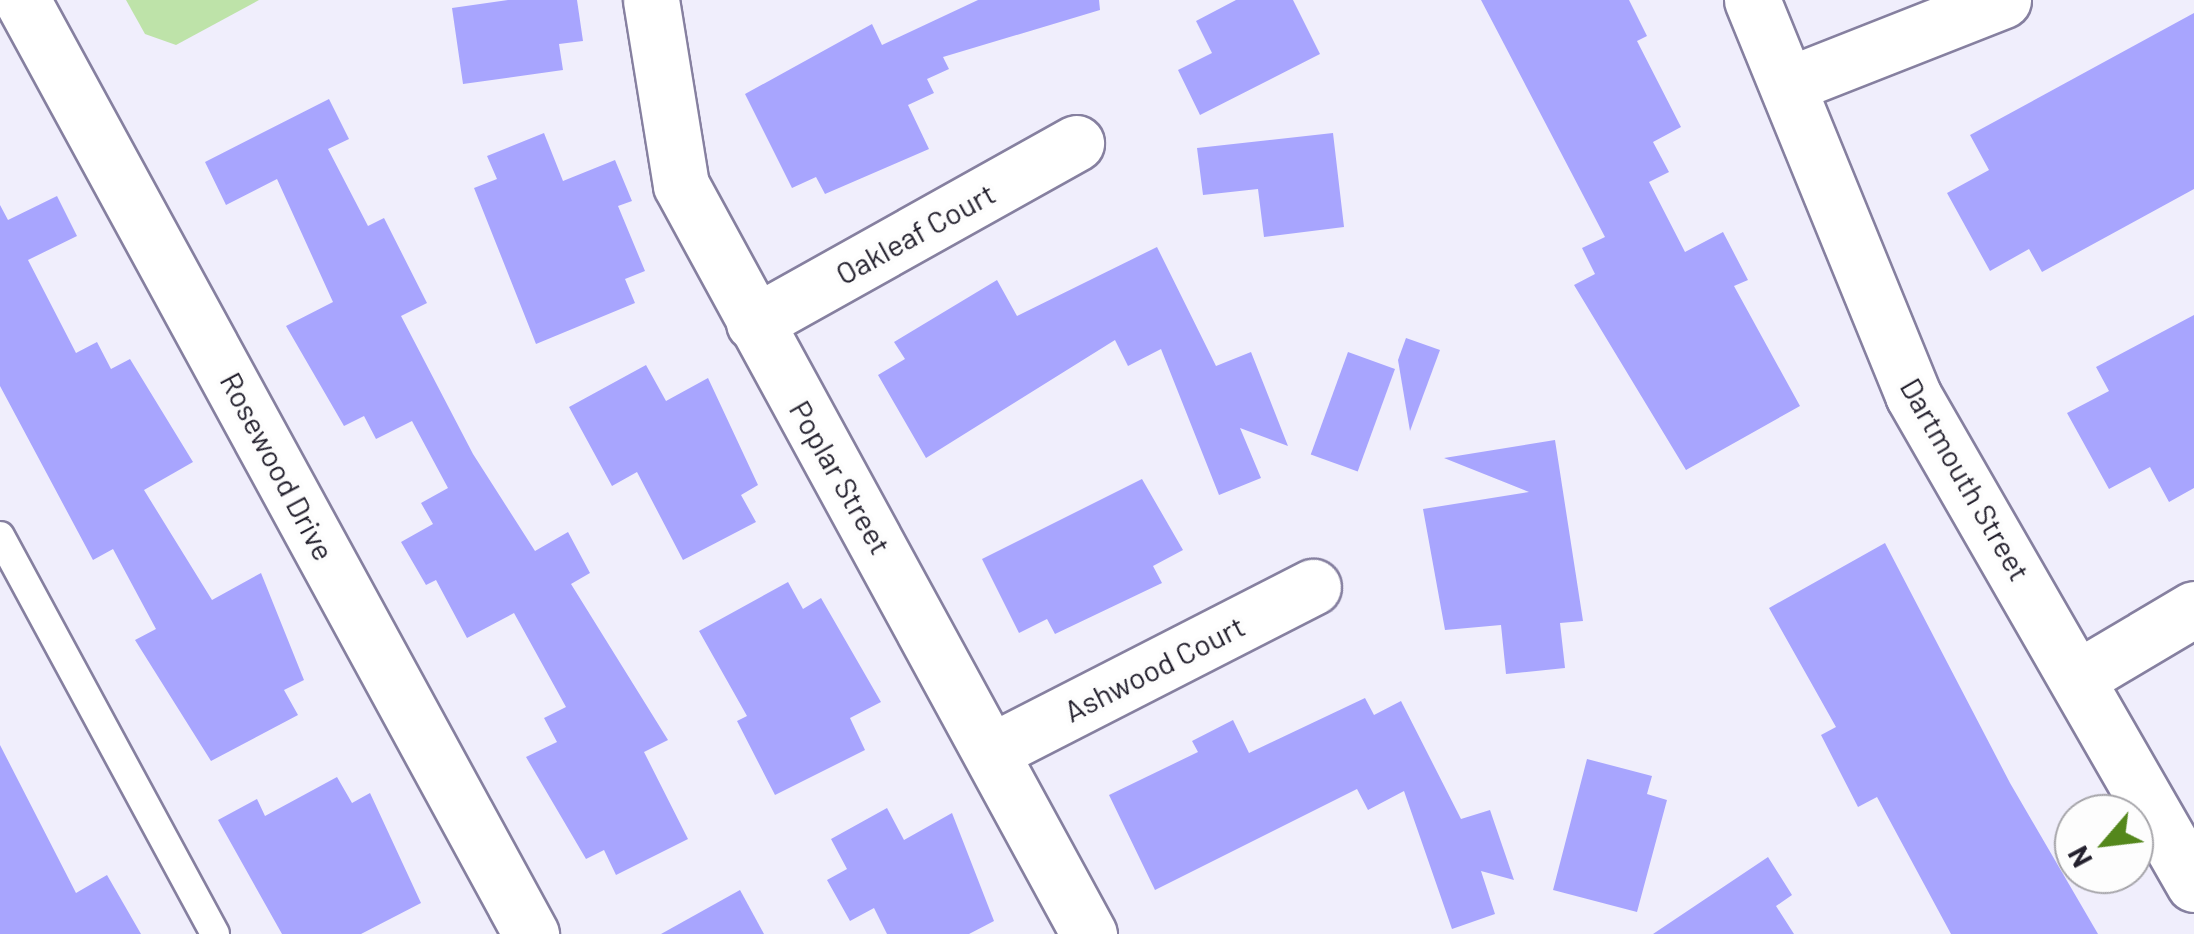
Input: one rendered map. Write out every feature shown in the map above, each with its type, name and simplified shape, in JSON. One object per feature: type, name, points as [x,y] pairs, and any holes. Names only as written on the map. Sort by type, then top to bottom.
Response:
[{"type":"street","name":"Rosewood Drive","points":[[22,0],[531,934]]},
{"type":"street","name":"Poplar Street","points":[[651,0],[680,185],[996,749],[1089,934]]},
{"type":"street","name":"Dartmouth Street","points":[[1752,0],[1790,84],[1914,395],[2080,676],[2194,884]]},
{"type":"street","points":[[1790,84],[2003,0]]},
{"type":"street","name":"Oakleaf Court","points":[[754,323],[1076,142]]},
{"type":"street","name":"Ashwood Court","points":[[996,749],[1313,587]]},
{"type":"street","points":[[2080,676],[2194,609]]},
{"type":"lane","points":[[0,536],[215,934]]},
{"type":"green space","points":[[126,0],[259,0],[176,45],[145,34]]},
{"type":"building","points":[[508,0],[577,0],[583,41],[559,44],[563,70],[463,84],[452,8]]},
{"type":"building","points":[[978,0],[1099,0],[1100,10],[943,57],[949,69],[927,79],[934,93],[908,105],[929,149],[825,194],[816,177],[792,188],[745,94],[872,24],[882,45]]},
{"type":"building","points":[[1236,0],[1293,0],[1320,54],[1200,115],[1178,70],[1212,53],[1196,21]]},
{"type":"building","points":[[1481,0],[1629,0],[1647,36],[1637,41],[1681,127],[1653,142],[1669,172],[1649,182],[1685,252],[1723,232],[1748,280],[1734,286],[1800,406],[1686,470],[1574,285],[1595,274],[1582,248],[1605,237]]},
{"type":"building","points":[[2194,13],[2194,189],[2042,272],[2029,249],[1990,271],[1947,193],[1989,170],[1970,135]]},
{"type":"building","points":[[329,99],[349,139],[328,149],[368,226],[384,218],[427,303],[401,316],[473,454],[535,551],[568,532],[590,573],[571,584],[668,740],[644,752],[688,839],[616,875],[604,850],[586,859],[526,757],[557,742],[544,718],[566,707],[514,613],[467,638],[436,580],[426,585],[401,542],[433,524],[421,503],[448,488],[412,421],[376,439],[364,416],[344,426],[286,326],[333,302],[277,179],[226,205],[205,162]]},
{"type":"building","points":[[544,133],[563,181],[615,160],[632,201],[618,206],[645,271],[625,279],[635,303],[536,344],[474,188],[497,179],[487,156]]},
{"type":"building","points":[[1333,133],[1344,227],[1264,237],[1258,189],[1203,195],[1197,148]]},
{"type":"building","points":[[57,196],[77,236],[28,260],[76,353],[97,342],[111,369],[130,359],[193,462],[144,490],[212,600],[261,573],[304,680],[284,690],[298,715],[211,761],[135,640],[156,629],[113,549],[93,560],[0,386],[0,205],[8,220]]},
{"type":"building","points":[[1157,247],[1216,366],[1251,352],[1288,446],[1240,428],[1261,478],[1219,495],[1161,349],[1128,366],[1115,340],[926,458],[878,375],[905,359],[894,342],[997,280],[1017,316]]},
{"type":"building","points":[[2194,315],[2194,488],[2169,502],[2150,467],[2109,489],[2067,413],[2109,391],[2096,367]]},
{"type":"building","points":[[1406,338],[1440,350],[1410,431],[1398,360]]},
{"type":"building","points":[[1348,352],[1395,369],[1358,472],[1311,454]]},
{"type":"building","points":[[646,365],[666,401],[708,378],[758,485],[741,495],[756,522],[683,560],[637,472],[612,486],[569,407]]},
{"type":"building","points":[[1555,440],[1583,621],[1560,623],[1565,668],[1506,674],[1501,625],[1445,630],[1423,509],[1529,492],[1444,458]]},
{"type":"building","points":[[1142,479],[1183,550],[1153,566],[1162,583],[1055,634],[1047,619],[1019,633],[982,559]]},
{"type":"building","points":[[1885,543],[2010,783],[2054,858],[2054,894],[2075,894],[2098,934],[1951,934],[1877,797],[1858,807],[1821,735],[1836,727],[1769,608]]},
{"type":"building","points":[[788,582],[803,609],[821,598],[881,702],[850,718],[865,750],[775,795],[737,721],[747,716],[699,631]]},
{"type":"building","points":[[1365,698],[1374,715],[1401,701],[1461,819],[1490,810],[1514,880],[1481,871],[1495,914],[1452,929],[1404,791],[1368,810],[1357,789],[1155,890],[1109,795],[1198,752],[1192,741],[1233,720],[1249,753]]},
{"type":"building","points":[[0,745],[76,893],[107,875],[141,934],[0,934]]},
{"type":"building","points":[[1587,759],[1652,776],[1647,794],[1667,800],[1637,912],[1553,890]]},
{"type":"building","points":[[337,777],[352,803],[370,793],[421,903],[361,934],[282,934],[218,820],[257,799],[265,816]]},
{"type":"building","points":[[887,808],[904,840],[952,813],[994,921],[969,934],[887,934],[874,908],[850,921],[827,880],[847,869],[831,839]]},
{"type":"building","points":[[1768,857],[1792,895],[1776,906],[1794,934],[1653,934]]},
{"type":"building","points":[[740,890],[764,934],[661,934]]}]
